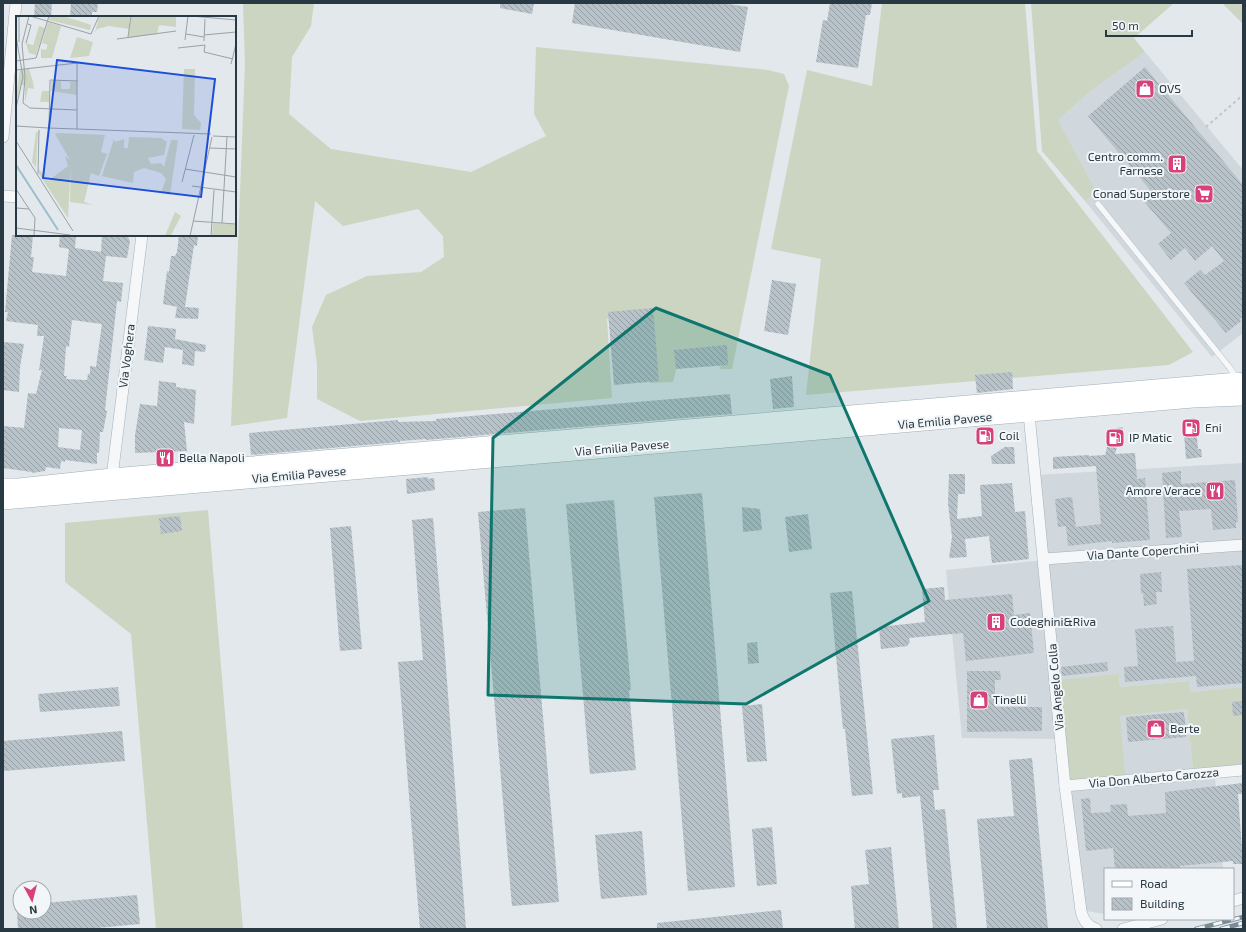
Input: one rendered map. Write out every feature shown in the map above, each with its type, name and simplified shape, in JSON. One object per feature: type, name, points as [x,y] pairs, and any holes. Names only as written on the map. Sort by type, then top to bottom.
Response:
[{"type":"main road","name":"Via Emilia Pavese","points":[[3,501],[1029,414],[1193,399],[1241,388]]},
{"type":"main road","name":"Via Emilia Pavese","points":[[3,487],[112,477],[1241,388]]},
{"type":"street","points":[[3,137],[16,3]]},
{"type":"street","points":[[3,196],[16,197]]},
{"type":"street","name":"Via Voghera","points":[[112,477],[142,236]]},
{"type":"street","name":"Via Angelo Colla","points":[[1029,414],[1065,786],[1080,911],[1087,924],[1096,929]]},
{"type":"street","name":"Via Dante Coperchini","points":[[1044,559],[1243,545]]},
{"type":"street","name":"Via Don Alberto Carozza","points":[[1065,786],[1243,770]]},
{"type":"street","points":[[1122,929],[1158,920]]},
{"type":"lane","points":[[1098,204],[1230,368],[1241,388]]},
{"type":"path","points":[[1206,127],[1243,95]]},
{"type":"highlighted area","points":[[656,308],[830,375],[929,601],[746,704],[488,695],[493,438]]},
{"type":"shaded area","points":[[1145,52],[1243,170],[1243,333],[1212,357],[1085,201],[1096,191],[1058,120],[1088,93]]},
{"type":"shaded area","points":[[1243,463],[1243,687],[1190,692],[1188,681],[1120,687],[1119,674],[1065,739],[962,738],[946,570],[1045,560],[1037,475]]},
{"type":"shaded area","points":[[1187,709],[1193,769],[1214,767],[1223,868],[1104,868],[1104,914],[1086,911],[1069,780],[1120,716]]},
{"type":"green space","points":[[243,3],[314,3],[311,26],[292,57],[289,114],[331,149],[471,172],[546,136],[534,114],[536,47],[768,70],[784,74],[789,86],[732,369],[720,369],[722,351],[679,359],[673,382],[650,383],[641,313],[607,319],[612,398],[360,421],[317,399],[317,364],[312,327],[326,295],[367,276],[421,272],[444,257],[443,236],[418,209],[343,226],[315,201],[287,418],[231,426],[245,64]]},
{"type":"green space","points":[[882,3],[1025,3],[1037,151],[1193,352],[1169,365],[806,395],[821,259],[771,249],[807,70],[872,86]]},
{"type":"green space","points":[[1031,3],[1174,3],[1134,38],[1145,52],[1088,93],[1058,120],[1096,191],[1085,201],[1042,151]]},
{"type":"green space","points":[[1222,3],[1243,3],[1243,24]]},
{"type":"green space","points":[[208,510],[243,929],[156,929],[131,634],[65,582],[65,523]]},
{"type":"green space","points":[[1119,674],[1120,687],[1189,681],[1190,692],[1243,687],[1243,764],[1193,769],[1187,709],[1120,716],[1125,775],[1069,780],[1059,680]]},
{"type":"building","points":[[35,3],[52,3],[51,16],[34,16]]},
{"type":"building","points":[[71,3],[98,3],[97,12],[92,12],[92,16],[70,16]]},
{"type":"building","points":[[500,3],[534,3],[532,14],[500,8]]},
{"type":"building","points":[[575,3],[722,3],[748,7],[740,52],[572,23]]},
{"type":"building","points":[[830,3],[872,3],[870,15],[866,15],[858,68],[816,62],[823,20],[827,21]]},
{"type":"building","name":"Centro comm. Farnese","points":[[1145,67],[1243,185],[1243,316],[1240,319],[1241,321],[1226,333],[1184,283],[1200,270],[1205,275],[1224,261],[1212,246],[1195,261],[1185,248],[1171,260],[1158,244],[1171,233],[1142,199],[1151,191],[1088,116]]},
{"type":"building","points":[[12,235],[33,236],[31,257],[34,257],[32,272],[66,276],[69,249],[59,247],[60,236],[76,236],[75,248],[101,252],[102,236],[128,237],[130,241],[127,258],[106,256],[103,281],[123,283],[121,302],[117,301],[105,410],[107,411],[103,432],[100,432],[97,464],[65,460],[65,462],[61,461],[60,469],[46,467],[45,471],[32,473],[3,468],[3,426],[24,428],[28,393],[36,394],[42,370],[39,370],[44,336],[37,336],[38,325],[6,321],[8,312],[5,312]],"holes":[[[72,320],[102,324],[96,367],[90,366],[90,374],[88,374],[87,380],[66,379],[67,376],[64,376],[66,346],[69,347]],[[59,428],[82,430],[80,450],[58,447]]]},
{"type":"building","points":[[179,236],[198,236],[197,246],[194,245],[185,307],[199,308],[198,319],[175,318],[178,307],[163,304],[167,271],[169,272],[171,256],[175,256],[177,252]]},
{"type":"building","points":[[772,280],[796,284],[788,335],[764,331]]},
{"type":"building","points":[[653,308],[659,381],[614,385],[608,312]]},
{"type":"building","points":[[148,326],[176,329],[175,339],[206,345],[205,352],[195,351],[194,366],[182,364],[183,350],[165,347],[163,363],[144,360]]},
{"type":"building","points":[[4,342],[24,344],[20,367],[19,392],[3,390]]},
{"type":"building","points":[[727,345],[728,365],[676,369],[674,350]]},
{"type":"building","points":[[1012,372],[1013,389],[977,393],[975,375]]},
{"type":"building","points":[[792,376],[794,407],[773,409],[770,379]]},
{"type":"building","points":[[159,381],[176,383],[176,387],[196,390],[194,424],[184,422],[187,451],[135,453],[135,435],[140,404],[157,406]]},
{"type":"building","points":[[730,394],[732,414],[400,441],[251,455],[249,433],[398,420],[398,422],[436,421],[436,419]]},
{"type":"building","points":[[1195,418],[1198,449],[1201,449],[1202,457],[1186,459],[1183,420]]},
{"type":"building","points":[[1123,427],[1115,454],[1135,453],[1137,479],[1145,478],[1150,540],[1112,543],[1112,541],[1068,546],[1066,526],[1058,527],[1055,499],[1072,497],[1076,527],[1101,524],[1096,466],[1053,469],[1053,457],[1105,455],[1112,429]]},
{"type":"building","points":[[1005,447],[1014,447],[1015,464],[992,464],[991,456]]},
{"type":"building","points":[[1181,471],[1181,484],[1235,480],[1238,522],[1236,522],[1236,528],[1213,530],[1211,509],[1179,511],[1182,537],[1166,538],[1162,473]]},
{"type":"building","points":[[949,474],[965,474],[965,494],[958,494],[957,519],[982,516],[980,485],[1012,483],[1015,512],[1025,511],[1029,559],[992,563],[989,536],[965,539],[967,557],[949,558],[952,537],[948,503]]},
{"type":"building","points":[[428,477],[428,479],[434,478],[435,490],[407,494],[406,479]]},
{"type":"building","points":[[702,493],[735,887],[688,891],[654,497]]},
{"type":"building","points":[[614,500],[631,690],[629,690],[636,770],[590,774],[566,504]]},
{"type":"building","points":[[742,507],[760,509],[762,530],[743,532]]},
{"type":"building","points":[[525,508],[559,902],[512,906],[478,512]]},
{"type":"building","points":[[808,514],[812,549],[789,552],[785,517]]},
{"type":"building","points":[[180,516],[182,531],[161,534],[159,518]]},
{"type":"building","points":[[433,518],[466,929],[420,929],[398,662],[423,660],[412,520]]},
{"type":"building","points":[[351,526],[362,649],[340,651],[330,528]]},
{"type":"building","points":[[1242,565],[1243,683],[1197,687],[1196,676],[1125,682],[1124,667],[1138,666],[1135,629],[1173,626],[1176,662],[1194,661],[1187,569]]},
{"type":"building","points":[[1161,572],[1162,592],[1156,592],[1157,604],[1144,606],[1143,593],[1141,593],[1140,574]]},
{"type":"building","points":[[944,587],[945,600],[1012,594],[1014,615],[1030,613],[1034,653],[966,661],[963,633],[909,638],[910,643],[908,646],[881,649],[879,627],[925,622],[922,589]]},
{"type":"building","points":[[852,591],[873,794],[852,796],[845,729],[843,729],[830,593]]},
{"type":"building","points":[[757,642],[759,663],[748,664],[747,643]]},
{"type":"building","points":[[1107,662],[1108,671],[1062,676],[1061,667]]},
{"type":"building","points":[[967,671],[1000,671],[1001,680],[995,680],[995,707],[1042,707],[1042,731],[967,732]]},
{"type":"building","points":[[118,687],[120,706],[40,712],[38,694]]},
{"type":"building","points":[[1243,701],[1243,715],[1233,716],[1232,702]]},
{"type":"building","points":[[762,704],[767,761],[747,762],[742,706]]},
{"type":"building","name":"Berte","points":[[1184,712],[1186,737],[1128,742],[1126,717]]},
{"type":"building","points":[[122,731],[125,761],[4,771],[3,741]]},
{"type":"building","points":[[934,735],[939,790],[933,790],[935,810],[945,809],[957,929],[933,929],[920,796],[902,798],[902,793],[897,794],[891,739]]},
{"type":"building","points":[[1032,758],[1048,929],[987,929],[977,819],[1014,816],[1009,760]]},
{"type":"building","points":[[1243,783],[1243,794],[1238,794],[1243,864],[1233,864],[1233,861],[1180,866],[1180,868],[1115,868],[1113,848],[1086,851],[1081,799],[1090,798],[1091,813],[1111,812],[1110,805],[1127,804],[1128,816],[1166,813],[1165,792]]},
{"type":"building","points":[[772,827],[777,884],[757,886],[752,829]]},
{"type":"building","points":[[642,831],[647,895],[601,899],[595,835]]},
{"type":"building","points":[[891,847],[899,929],[855,929],[851,886],[869,884],[865,850]]},
{"type":"building","points":[[137,895],[140,924],[86,929],[18,929],[17,920],[52,920],[52,902]]},
{"type":"building","points":[[781,910],[783,929],[657,929],[657,923]]},
{"type":"railway","points":[[1234,919],[1243,917]]},
{"type":"railway","points":[[1196,929],[1231,920]]},
{"type":"railway","points":[[1221,929],[1243,923]]},
{"type":"place","name":"OVS","points":[[1145,89]]},
{"type":"place","name":"Centro comm. Farnese","points":[[1177,164]]},
{"type":"place","name":"Conad Superstore","points":[[1204,194]]},
{"type":"place","name":"Eni","points":[[1191,428]]},
{"type":"place","name":"Coil","points":[[985,436]]},
{"type":"place","name":"IP Matic","points":[[1115,438]]},
{"type":"place","name":"Bella Napoli","points":[[165,458]]},
{"type":"place","name":"Amore Verace","points":[[1215,491]]},
{"type":"place","name":"Codeghini&Riva","points":[[996,622]]},
{"type":"place","name":"Tinelli","points":[[979,700]]},
{"type":"place","name":"Berte","points":[[1156,729]]}]
